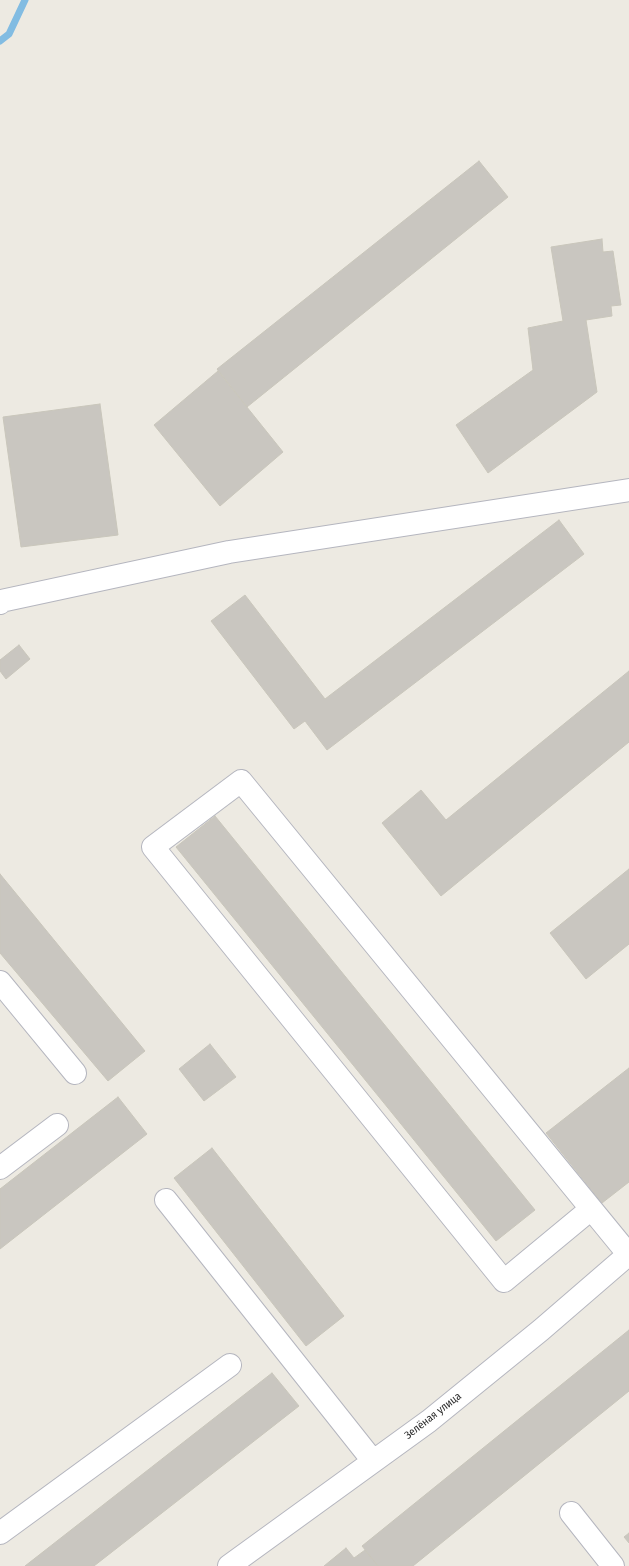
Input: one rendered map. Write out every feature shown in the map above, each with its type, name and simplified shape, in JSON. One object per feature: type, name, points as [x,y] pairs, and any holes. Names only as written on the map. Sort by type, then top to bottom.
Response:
[{"type":"street","points":[[0,604],[1,601],[229,552],[629,490]]},
{"type":"street","points":[[591,1209],[504,1282],[153,847],[241,781],[629,1255]]},
{"type":"street","points":[[0,982],[75,1074]]},
{"type":"street","points":[[0,1168],[57,1125]]},
{"type":"street","points":[[166,1200],[373,1461]]},
{"type":"street","name":"Зелёная улица","points":[[229,1566],[429,1421],[541,1330],[629,1255]]},
{"type":"street","points":[[0,1533],[230,1365]]},
{"type":"street","points":[[571,1513],[613,1566]]},
{"type":"building","points":[[479,161],[508,197],[247,407],[217,369]]},
{"type":"building","points":[[602,239],[603,252],[613,251],[621,305],[611,306],[612,316],[586,320],[597,392],[488,473],[456,425],[533,370],[528,328],[563,321],[551,247]]},
{"type":"building","points":[[218,371],[283,452],[220,506],[154,425]]},
{"type":"building","points":[[100,404],[118,535],[21,547],[3,417]]},
{"type":"building","points":[[559,520],[584,554],[327,750],[305,721],[294,729],[211,621],[245,595],[325,699]]},
{"type":"building","points":[[19,645],[30,659],[6,679],[0,671],[0,660]]},
{"type":"building","points":[[629,671],[629,742],[441,896],[382,823],[421,790],[446,820]]},
{"type":"building","points":[[215,816],[535,1210],[496,1241],[176,847]]},
{"type":"building","points":[[629,869],[629,944],[586,979],[550,933]]},
{"type":"building","points":[[0,874],[145,1051],[108,1081],[0,953]]},
{"type":"building","points":[[210,1044],[236,1077],[204,1101],[179,1069]]},
{"type":"building","points":[[629,1068],[629,1182],[602,1203],[546,1133]]},
{"type":"building","points":[[118,1097],[147,1134],[0,1249],[0,1189]]},
{"type":"building","points":[[212,1148],[344,1316],[306,1346],[174,1178]]},
{"type":"building","points":[[629,1330],[629,1391],[413,1566],[378,1566],[362,1546]]},
{"type":"building","points":[[272,1373],[299,1406],[94,1566],[25,1566]]},
{"type":"building","points":[[629,1533],[629,1543],[624,1537]]},
{"type":"building","points":[[346,1548],[354,1558],[365,1550],[378,1566],[324,1566]]},
{"type":"waterway","points":[[0,41],[9,34],[25,0]]}]
